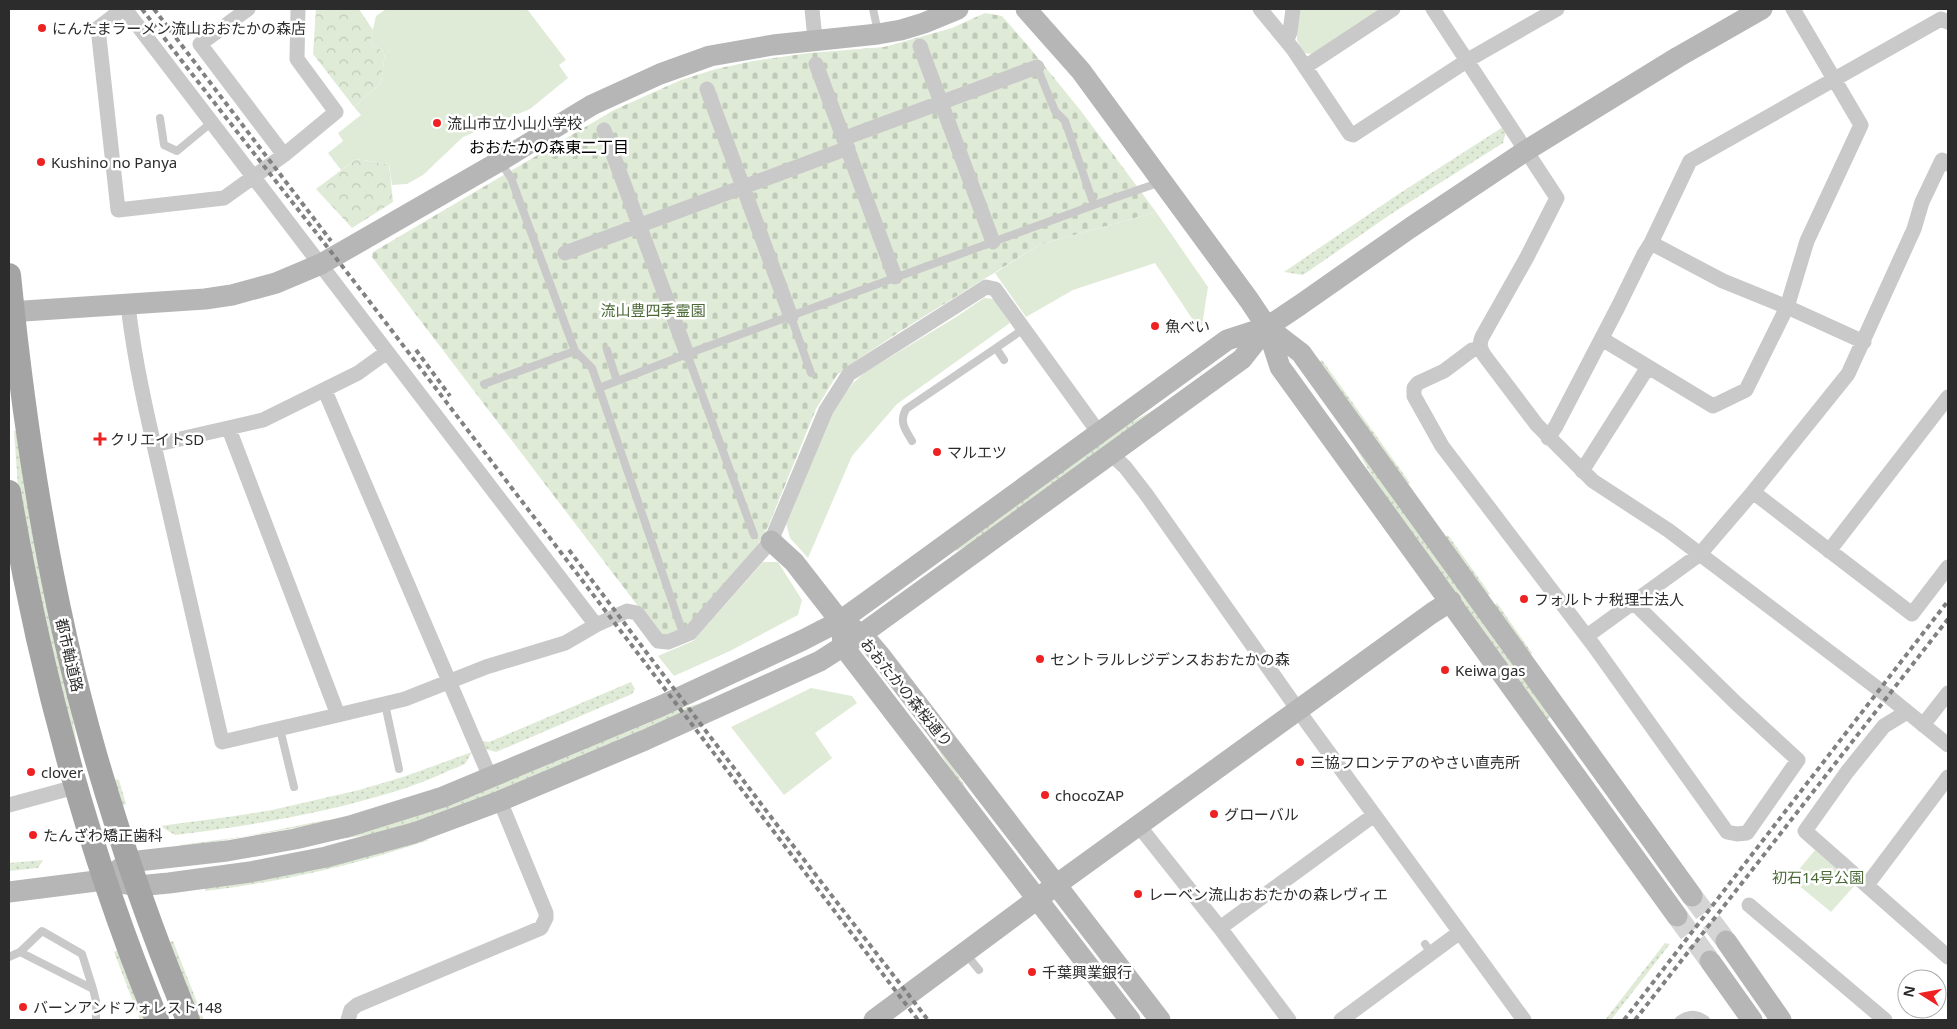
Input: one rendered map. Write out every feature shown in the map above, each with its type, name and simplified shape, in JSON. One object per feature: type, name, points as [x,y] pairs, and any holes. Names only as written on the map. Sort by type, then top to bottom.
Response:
[{"type":"main road","name":"都市軸道路","points":[[9,275],[11,312],[22,395],[54,579],[75,678],[95,754],[128,862],[188,1020]]},
{"type":"main road","name":"都市軸道路","points":[[9,492],[22,568],[42,663],[75,787],[104,880],[139,978],[157,1020]]},
{"type":"street","points":[[298,9],[297,59],[336,112],[284,155],[254,176],[224,198],[118,210],[98,28],[124,9],[254,176],[596,625]]},
{"type":"street","points":[[248,9],[200,44],[284,155]]},
{"type":"street","points":[[812,9],[815,39]]},
{"type":"street","points":[[11,312],[205,299],[232,295],[276,283],[320,264],[500,161],[592,104],[660,74],[710,56],[815,39],[878,34],[924,23],[958,9]]},
{"type":"street","points":[[1026,9],[1081,71],[1162,181],[1266,327],[1280,367],[1677,916]]},
{"type":"street","points":[[1260,9],[1287,40],[1350,134],[1353,135],[1468,60],[1557,9]]},
{"type":"street","points":[[1287,40],[1293,9]]},
{"type":"street","points":[[1305,67],[1393,9]]},
{"type":"street","points":[[1433,9],[1557,198],[1527,257],[1482,337],[1480,348],[1548,438],[1582,471],[1700,554],[1948,745]]},
{"type":"street","points":[[104,880],[128,862],[236,849],[327,832],[443,797],[661,706],[840,621],[1227,340],[1266,327],[1527,150],[1678,57],[1762,9]]},
{"type":"street","points":[[1602,339],[1712,406],[1746,390],[1787,307],[1807,241],[1861,125],[1793,9]]},
{"type":"street","points":[[1548,438],[1602,339],[1690,161],[1834,79],[1871,53],[1905,34],[1941,19],[1948,21]]},
{"type":"street","points":[[920,46],[993,242]]},
{"type":"street","points":[[816,64],[895,277]]},
{"type":"street","points":[[565,252],[743,186],[941,103],[1037,67]]},
{"type":"street","points":[[707,89],[791,317]]},
{"type":"street","points":[[604,130],[687,354]]},
{"type":"street","points":[[1587,636],[1700,554],[1753,492],[1848,374],[1914,229],[1922,202],[1946,157]]},
{"type":"street","points":[[1651,243],[1723,281],[1787,307],[1864,342]]},
{"type":"street","points":[[128,304],[132,346],[138,378],[222,742],[405,699],[486,667],[565,643],[596,625],[627,612],[637,613],[658,641],[668,642],[690,633],[762,538],[826,410],[849,374],[986,287],[995,289],[1025,328],[1038,340],[1099,433]]},
{"type":"street","points":[[9,892],[104,880],[137,886],[234,874],[326,857],[414,833],[500,801],[708,713],[820,661],[862,634],[1242,359],[1266,327]]},
{"type":"street","points":[[1266,327],[1301,353],[1692,896]]},
{"type":"street","points":[[1480,348],[1472,350],[1444,371],[1418,383],[1414,388],[1414,396],[1442,446],[1587,636],[1727,832],[1747,833],[1798,760],[1634,603]]},
{"type":"street","points":[[154,445],[263,420],[358,373],[387,352]]},
{"type":"street","points":[[1582,471],[1648,367]]},
{"type":"street","points":[[325,390],[343,438],[490,777]]},
{"type":"street","points":[[1829,550],[1948,397]]},
{"type":"street","points":[[229,429],[250,476],[338,715]]},
{"type":"street","points":[[1111,454],[1146,494],[1374,815],[1398,855],[1460,932],[1524,1020]]},
{"type":"street","points":[[1753,492],[1912,614],[1948,567]]},
{"type":"street","points":[[762,538],[783,550],[840,621]]},
{"type":"street","points":[[878,1019],[1056,884],[1451,601]]},
{"type":"street","name":"おおたかの森桜通り","points":[[840,621],[862,634],[1160,1020]]},
{"type":"street","name":"おおたかの森桜通り","points":[[840,621],[843,646],[1130,1020]]},
{"type":"street","points":[[1923,725],[1948,693]]},
{"type":"street","points":[[1907,712],[1884,726],[1847,772],[1805,831],[1948,956]]},
{"type":"street","points":[[1867,885],[1948,777]]},
{"type":"street","points":[[9,806],[75,787]]},
{"type":"street","points":[[348,1020],[351,1010],[358,1005],[541,928],[546,913],[500,801]]},
{"type":"street","points":[[1220,928],[1374,815]]},
{"type":"street","points":[[1139,826],[1220,928],[1289,1020]]},
{"type":"street","points":[[1748,905],[1885,1020]]},
{"type":"street","points":[[1341,1020],[1428,948],[1460,932]]},
{"type":"street","points":[[1726,941],[1781,1020]]},
{"type":"street","points":[[1710,961],[1752,1020]]},
{"type":"lane","points":[[873,9],[878,34]]},
{"type":"lane","points":[[1037,67],[1055,111],[1065,121],[1094,206]]},
{"type":"lane","points":[[160,118],[164,145],[177,150],[212,122]]},
{"type":"lane","points":[[500,161],[511,178],[575,351],[592,368],[600,388],[684,636]]},
{"type":"lane","points":[[600,388],[895,277],[1162,181]]},
{"type":"lane","points":[[791,317],[811,373]]},
{"type":"lane","points":[[912,441],[902,421],[906,409],[1025,328]]},
{"type":"lane","points":[[996,348],[1004,360]]},
{"type":"lane","points":[[607,350],[617,381]]},
{"type":"lane","points":[[484,384],[575,351]]},
{"type":"lane","points":[[687,354],[762,538]]},
{"type":"lane","points":[[385,704],[399,769]]},
{"type":"lane","points":[[280,729],[294,787]]},
{"type":"lane","points":[[9,957],[20,952],[42,930],[82,954],[96,1001],[96,1020]]},
{"type":"lane","points":[[20,952],[93,989]]},
{"type":"lane","points":[[965,952],[978,970]]},
{"type":"lane","points":[[1679,1020],[1687,1015],[1699,1015],[1706,1020]]},
{"type":"green space","points":[[316,9],[359,9],[373,30],[370,43],[385,52],[381,83],[354,107],[313,54]]},
{"type":"green space","points":[[386,9],[527,9],[566,60],[559,65],[568,78],[530,109],[463,137],[423,175],[407,184],[392,185],[389,164],[356,159],[341,170],[328,153],[343,141],[338,133],[361,115],[354,107],[381,83],[385,52],[370,43],[376,16]]},
{"type":"green space","points":[[1298,9],[1381,9],[1313,54],[1304,53],[1297,40]]},
{"type":"green space","name":"流山豊四季霊園","points":[[985,13],[1002,16],[1029,47],[1081,111],[1156,212],[1039,245],[899,332],[837,375],[816,409],[768,527],[757,546],[684,629],[668,636],[660,635],[372,257],[373,252],[614,110],[681,80],[716,69],[753,61],[809,53],[884,47],[952,28]]},
{"type":"green space","points":[[1503,127],[1506,131],[1503,143],[1391,214],[1303,275],[1284,272],[1397,195]]},
{"type":"green space","points":[[356,159],[389,164],[393,202],[352,228],[316,189]]},
{"type":"green space","points":[[1156,212],[1208,287],[1201,332],[1155,263],[1073,290],[1026,317],[995,273],[1039,245]]},
{"type":"green space","points":[[984,298],[994,299],[1010,323],[897,404],[852,456],[808,558],[790,538],[786,523],[831,412],[853,383],[864,373]]},
{"type":"green space","points":[[1322,360],[1410,483],[1407,485],[1319,362]]},
{"type":"green space","points":[[1157,408],[1004,525],[957,551],[955,549],[1109,435]]},
{"type":"green space","points":[[1341,422],[1553,715],[1546,720],[1380,490]]},
{"type":"green space","points":[[18,430],[67,683],[79,757],[77,758],[19,501],[14,431]]},
{"type":"green space","points":[[1448,535],[1490,594],[1486,596],[1444,538]]},
{"type":"green space","points":[[763,562],[778,562],[802,600],[798,615],[730,651],[674,676],[658,656],[693,641]]},
{"type":"green space","points":[[1497,603],[1532,653],[1529,656],[1493,606]]},
{"type":"green space","points":[[631,682],[635,689],[632,694],[496,752],[485,749],[482,741],[489,742]]},
{"type":"green space","points":[[811,688],[852,696],[857,703],[815,733],[832,758],[784,795],[731,727]]},
{"type":"green space","points":[[710,700],[480,801],[385,832],[328,841],[668,713]]},
{"type":"green space","points":[[925,728],[943,750],[969,793],[950,769]]},
{"type":"green space","points":[[472,752],[465,764],[429,779],[402,789],[339,807],[230,828],[175,835],[160,826],[272,810],[359,790],[403,777]]},
{"type":"green space","points":[[114,779],[119,780],[126,804],[122,806]]},
{"type":"green space","points":[[326,820],[333,821],[180,848],[180,845],[241,837]]},
{"type":"green space","points":[[422,839],[429,840],[318,872],[262,883],[205,891],[205,888]]},
{"type":"green space","name":"初石14号公園","points":[[1815,850],[1855,885],[1831,912],[1791,879]]},
{"type":"green space","points":[[43,860],[38,868],[9,871],[9,863]]},
{"type":"green space","points":[[173,941],[204,1020],[200,1020],[169,942]]},
{"type":"green space","points":[[1665,943],[1670,944],[1611,1020],[1605,1020]]},
{"type":"green space","points":[[118,950],[145,1020],[140,1020],[114,952]]},
{"type":"tunnel","points":[[1692,896],[1726,941]]},
{"type":"tunnel","points":[[1677,916],[1710,961]]},
{"type":"railway","points":[[142,9],[386,323],[918,1020]]},
{"type":"railway","points":[[154,9],[331,241]]},
{"type":"railway","points":[[416,350],[450,396]]},
{"type":"railway","points":[[569,550],[774,821],[928,1020]]},
{"type":"railway","points":[[1624,1020],[1948,601]]},
{"type":"railway","points":[[1635,1020],[1948,619]]},
{"type":"place","name":"にんたまラーメン流山おおたかの森店","points":[[42,28]]},
{"type":"place","name":"流山市立小山小学校","points":[[437,123]]},
{"type":"place","name":"Kushino no Panya","points":[[41,162]]},
{"type":"place","name":"魚べい","points":[[1155,326]]},
{"type":"place","name":"クリエイトSD","points":[[100,439]]},
{"type":"place","name":"マルエツ","points":[[937,452]]},
{"type":"place","name":"フォルトナ税理士法人","points":[[1524,599]]},
{"type":"place","name":"セントラルレジデンスおおたかの森","points":[[1040,659]]},
{"type":"place","name":"Keiwa gas","points":[[1445,670]]},
{"type":"place","name":"三協フロンテアのやさい直売所","points":[[1300,762]]},
{"type":"place","name":"clover","points":[[31,772]]},
{"type":"place","name":"chocoZAP","points":[[1045,795]]},
{"type":"place","name":"グローバル","points":[[1214,814]]},
{"type":"place","name":"たんざわ矯正歯科","points":[[33,835]]},
{"type":"place","name":"レーベン流山おおたかの森レヴィエ","points":[[1138,894]]},
{"type":"place","name":"千葉興業銀行","points":[[1032,972]]},
{"type":"place","name":"バーンアンドフォレスト148","points":[[23,1007]]},
{"type":"district","name":"おおたかの森東二丁目","points":[[549,147]]}]
